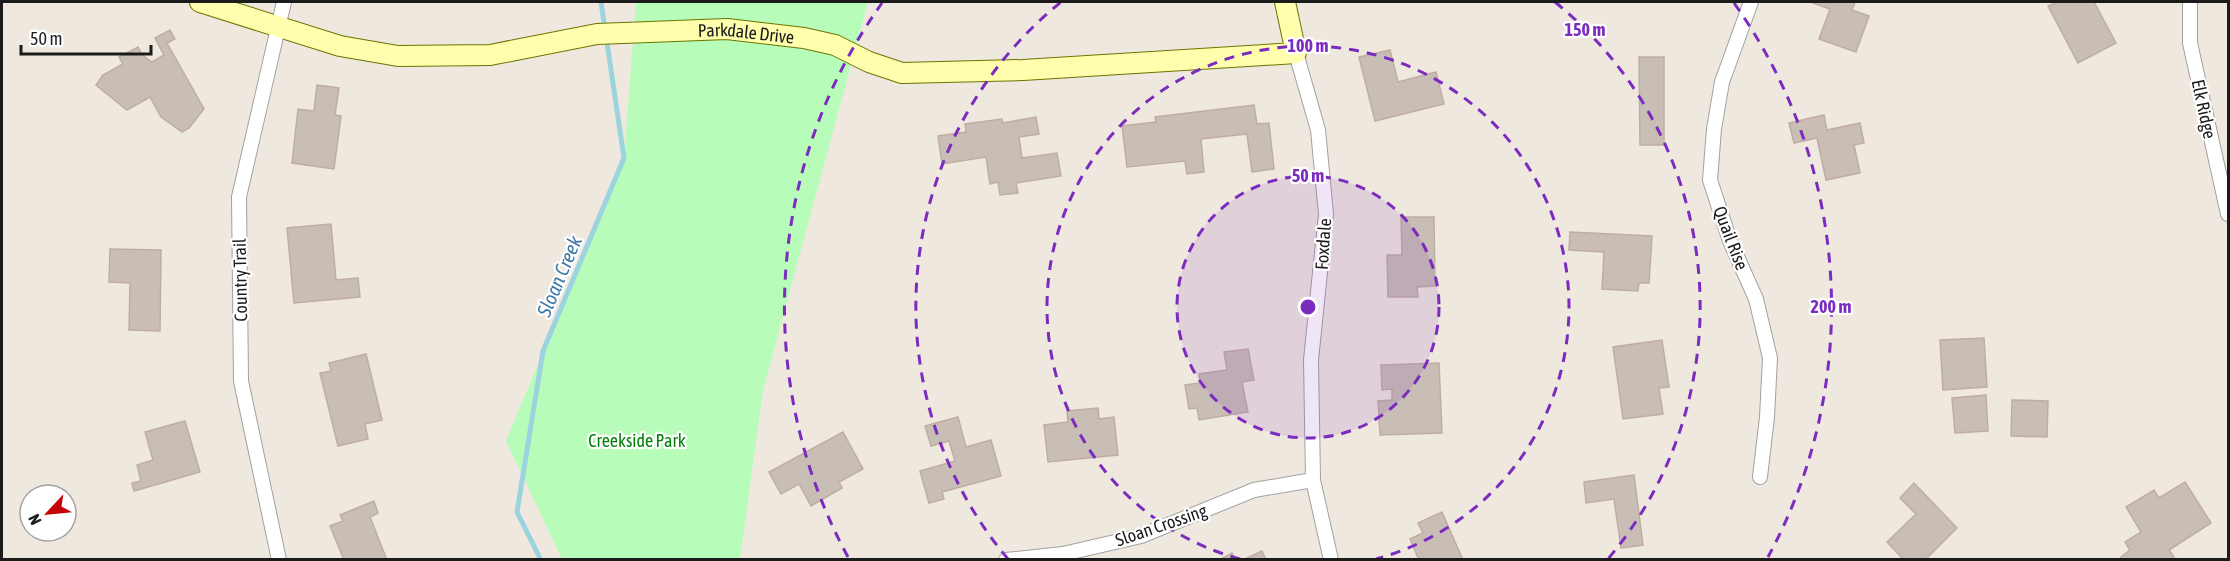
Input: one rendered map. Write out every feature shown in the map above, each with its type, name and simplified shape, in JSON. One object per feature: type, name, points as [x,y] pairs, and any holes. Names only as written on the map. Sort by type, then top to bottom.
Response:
[{"type":"street","name":"Parkdale Drive","points":[[200,2],[340,46],[398,56],[490,55],[597,34],[728,29],[804,38],[835,45],[869,62],[902,73],[1023,70],[1296,53]]},
{"type":"street","name":"Country Trail","points":[[279,560],[241,381],[239,197],[284,2]]},
{"type":"street","name":"Foxdale","points":[[1286,2],[1296,53],[1318,130],[1326,214],[1311,360],[1313,480],[1331,560]]},
{"type":"street","name":"Quail Rise","points":[[1751,2],[1722,82],[1714,129],[1710,180],[1730,241],[1756,299],[1770,358],[1767,417],[1760,477]]},
{"type":"street","name":"Elk Ridge","points":[[2190,2],[2190,43],[2229,214]]},
{"type":"street","name":"Sloan Crossing","points":[[1006,560],[1063,554],[1141,536],[1254,490],[1313,480]]},
{"type":"green space","name":"Creekside Park","points":[[636,2],[868,2],[763,390],[740,559],[562,559],[506,441],[624,158]]},
{"type":"building","points":[[1810,2],[1855,2],[1852,10],[1869,16],[1856,52],[1819,39],[1830,9]]},
{"type":"building","points":[[2057,2],[2094,2],[2116,43],[2078,63],[2048,6]]},
{"type":"building","points":[[170,30],[175,39],[167,43],[204,109],[189,128],[182,132],[161,117],[150,97],[127,110],[96,85],[103,75],[123,64],[119,57],[138,47],[142,55],[152,62],[164,55],[155,38]]},
{"type":"building","points":[[1390,50],[1398,82],[1436,72],[1444,104],[1375,121],[1359,57]]},
{"type":"building","points":[[1639,57],[1664,57],[1664,145],[1640,145]]},
{"type":"building","points":[[317,85],[339,88],[335,115],[341,116],[334,169],[292,163],[298,109],[314,111]]},
{"type":"building","points":[[1254,105],[1257,124],[1269,123],[1274,169],[1252,172],[1247,134],[1201,139],[1204,172],[1187,174],[1185,161],[1127,167],[1122,126],[1156,122],[1155,117]]},
{"type":"building","points":[[1824,115],[1827,130],[1860,123],[1864,143],[1854,145],[1860,173],[1826,180],[1817,138],[1794,143],[1789,123]]},
{"type":"building","points":[[1036,117],[1039,134],[1019,137],[1022,158],[1057,153],[1061,176],[1016,183],[1018,193],[1000,195],[998,182],[990,184],[986,157],[942,164],[938,136],[966,132],[965,124],[1002,119],[1003,123]]},
{"type":"building","points":[[1401,217],[1434,217],[1435,286],[1417,287],[1418,297],[1388,297],[1387,255],[1402,255]]},
{"type":"building","points":[[331,224],[336,280],[358,278],[360,297],[294,303],[287,228]]},
{"type":"building","points":[[1570,232],[1652,236],[1649,283],[1639,283],[1638,291],[1602,289],[1604,252],[1569,250]]},
{"type":"building","points":[[110,249],[161,250],[160,331],[129,330],[130,283],[109,282]]},
{"type":"building","points":[[1984,338],[1987,387],[1943,390],[1940,340]]},
{"type":"building","points":[[1662,340],[1669,387],[1659,388],[1663,414],[1623,419],[1613,347]]},
{"type":"building","points":[[1248,349],[1254,380],[1242,382],[1248,412],[1199,420],[1197,408],[1189,409],[1185,385],[1200,383],[1199,374],[1227,370],[1224,352]]},
{"type":"building","points":[[366,354],[382,420],[365,424],[368,439],[338,446],[320,373],[331,371],[329,363]]},
{"type":"building","points":[[1439,363],[1442,433],[1380,435],[1378,401],[1392,400],[1392,389],[1382,390],[1381,365]]},
{"type":"building","points":[[1986,395],[1988,431],[1955,433],[1952,398]]},
{"type":"building","points":[[2012,400],[2048,401],[2047,437],[2011,436]]},
{"type":"building","points":[[1098,408],[1099,419],[1114,417],[1118,455],[1048,462],[1044,425],[1068,422],[1067,411]]},
{"type":"building","points":[[958,417],[966,447],[991,440],[1001,476],[942,492],[944,499],[929,503],[920,471],[955,461],[949,441],[931,446],[925,426]]},
{"type":"building","points":[[185,421],[200,472],[134,491],[132,483],[141,481],[137,465],[153,460],[145,432]]},
{"type":"building","points":[[843,432],[863,469],[839,482],[842,488],[811,506],[799,484],[781,494],[769,472]]},
{"type":"building","points":[[1634,475],[1643,545],[1621,548],[1614,499],[1586,503],[1584,482]]},
{"type":"building","points":[[2185,482],[2211,523],[2169,550],[2174,557],[2170,560],[2122,560],[2121,557],[2130,550],[2125,542],[2141,532],[2126,507],[2154,490],[2159,498]]},
{"type":"building","points":[[1914,483],[1957,528],[1925,560],[1904,560],[1887,542],[1916,514],[1900,498]]},
{"type":"building","points":[[374,501],[378,513],[370,517],[387,560],[344,560],[330,526],[343,521],[340,515]]},
{"type":"building","points":[[1442,512],[1463,560],[1419,560],[1410,539],[1423,533],[1418,523]]},
{"type":"building","points":[[1262,551],[1266,560],[1243,560]]},
{"type":"building","points":[[1232,553],[1235,560],[1219,560]]},
{"type":"waterway","name":"Sloan Creek","points":[[541,560],[517,512],[543,351],[624,158],[601,2]]}]
